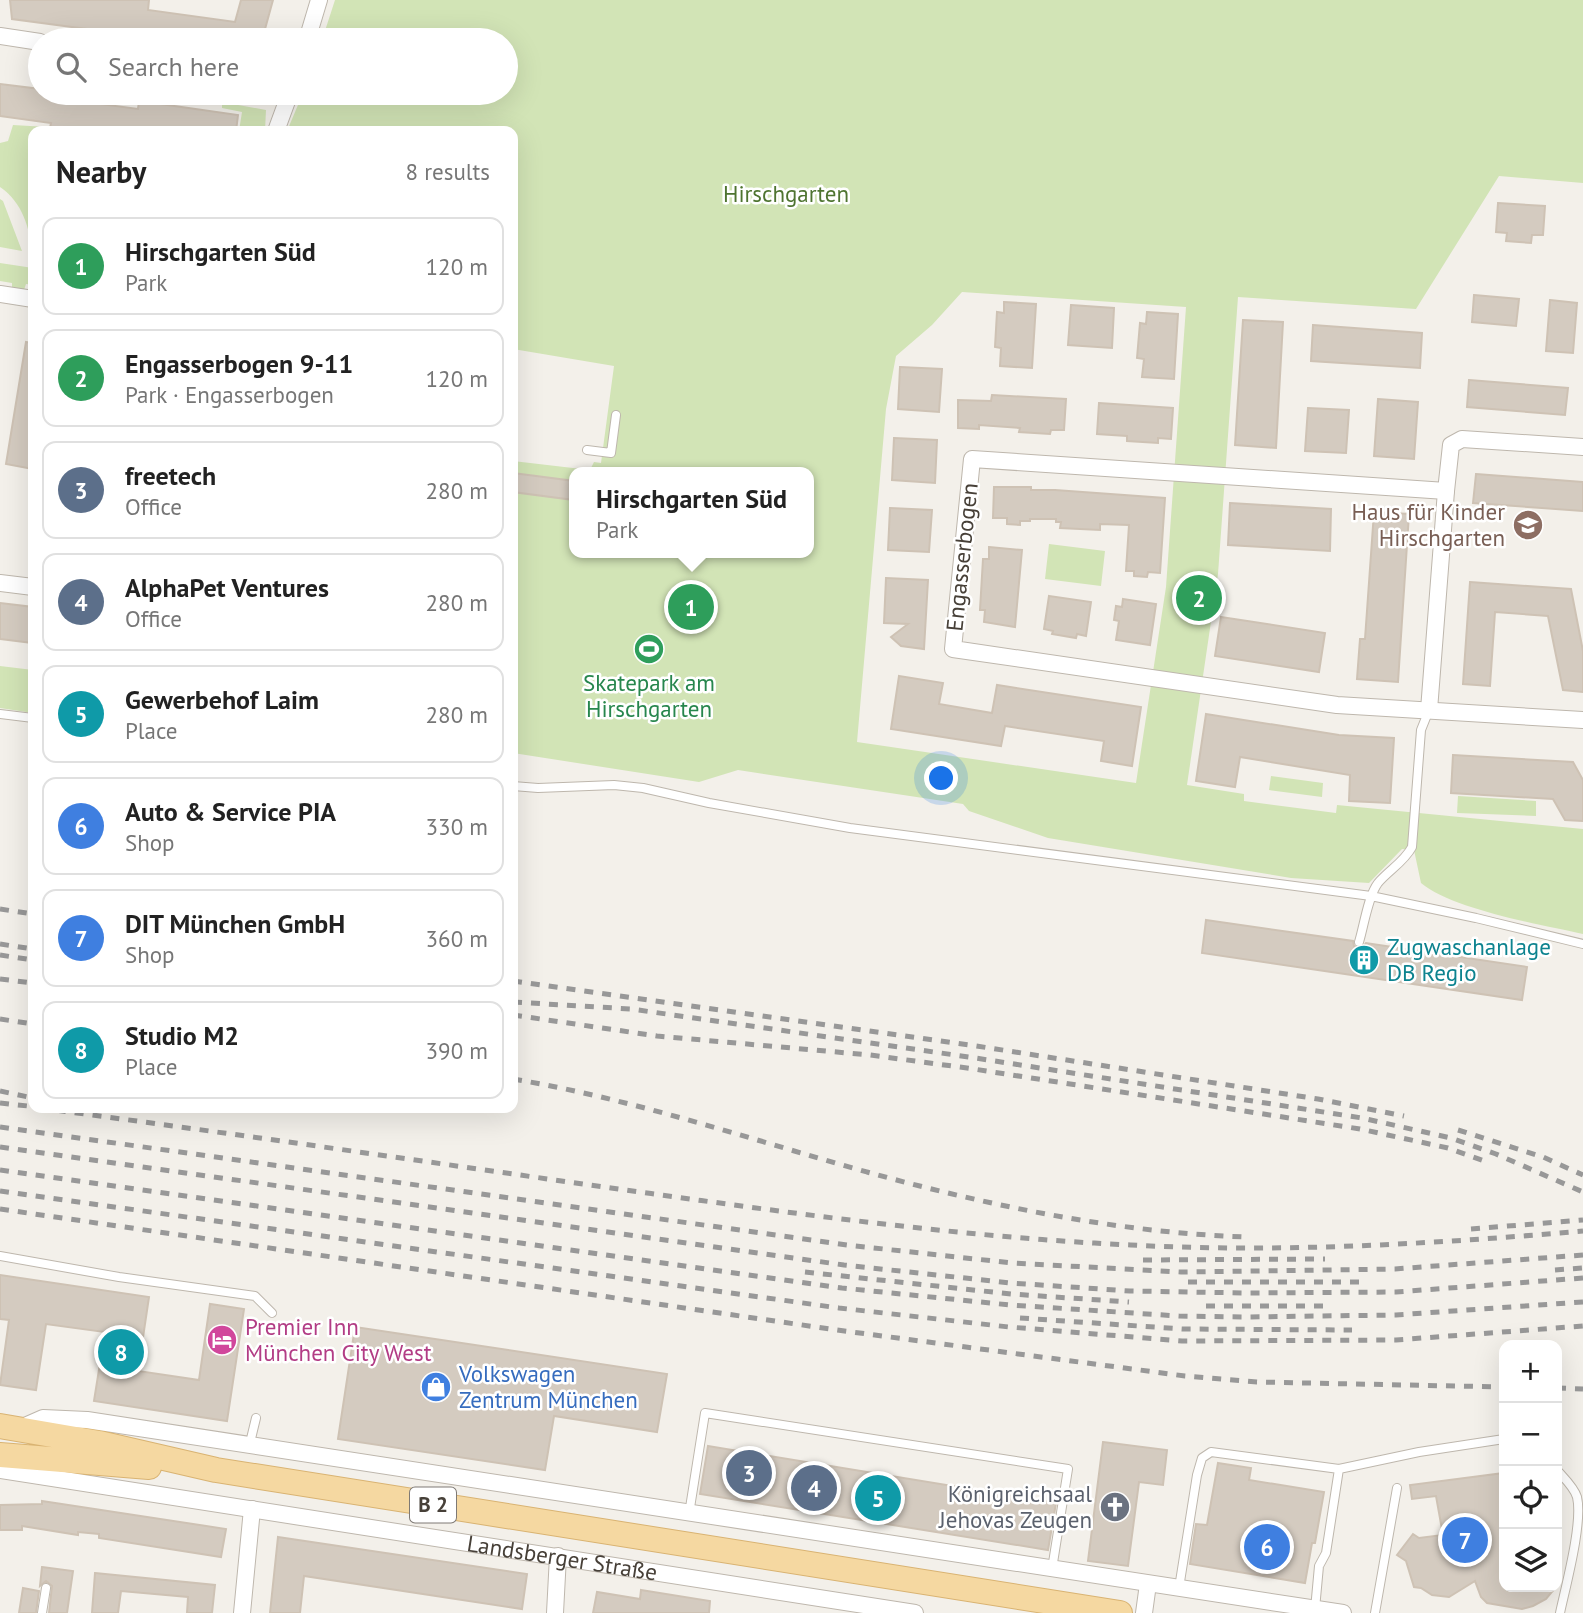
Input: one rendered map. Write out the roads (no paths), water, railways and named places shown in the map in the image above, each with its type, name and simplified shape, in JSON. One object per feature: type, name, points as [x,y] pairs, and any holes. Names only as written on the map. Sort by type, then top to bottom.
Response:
[{"type":"main road","name":"Landsberger Straße","points":[[8,1428],[99,1443],[216,1470],[1120,1613]]},
{"type":"main road","name":"Landsberger Straße","points":[[0,1455],[88,1464],[216,1470]]},
{"type":"street","points":[[311,28],[319,0]]},
{"type":"street","points":[[0,36],[28,40]]},
{"type":"street","points":[[278,126],[286,105]]},
{"type":"street","points":[[0,294],[28,298]]},
{"type":"street","points":[[1583,447],[1462,439],[1451,445],[1429,710],[1583,720]]},
{"type":"street","name":"Engasserbogen","points":[[1429,710],[1337,705],[953,649],[972,459],[1446,491]]},
{"type":"street","points":[[0,583],[28,586]]},
{"type":"street","name":"Landsberger Straße","points":[[8,1428],[43,1418],[87,1420],[1343,1613]]},
{"type":"street","points":[[253,1447],[255,1476]]},
{"type":"street","name":"Landsberger Straße","points":[[0,1470],[915,1613]]},
{"type":"street","points":[[612,1534],[617,1503]]},
{"type":"street","points":[[242,1613],[252,1509]]},
{"type":"street","points":[[555,1613],[558,1556]]},
{"type":"street","points":[[1144,1613],[1149,1584]]},
{"type":"lane","points":[[587,450],[611,453],[616,415]]},
{"type":"lane","points":[[1359,942],[1377,884],[1407,857],[1412,847],[1422,730],[1429,710]]},
{"type":"lane","points":[[0,714],[28,717]]},
{"type":"lane","points":[[518,786],[614,785],[643,788],[709,803],[850,828],[1371,897],[1476,918],[1583,944]]},
{"type":"lane","points":[[0,1256],[119,1277],[255,1296],[272,1313]]},
{"type":"lane","points":[[689,1514],[705,1413],[1068,1469],[1052,1569]]},
{"type":"lane","points":[[253,1447],[256,1418]]},
{"type":"lane","points":[[1179,1588],[1196,1475],[1202,1458],[1211,1452],[1339,1468],[1499,1440]]},
{"type":"lane","points":[[1315,1609],[1319,1566],[1326,1553],[1339,1468]]},
{"type":"lane","points":[[1560,1613],[1575,1546],[1579,1507],[1577,1495],[1562,1477]]},
{"type":"lane","points":[[1376,1613],[1397,1488]]},
{"type":"lane","points":[[43,1613],[46,1588]]},
{"type":"railway","points":[[0,909],[28,913]]},
{"type":"railway","points":[[0,944],[28,948]]},
{"type":"railway","points":[[0,955],[28,959]]},
{"type":"railway","points":[[0,979],[28,982]]},
{"type":"railway","points":[[518,982],[970,1045],[1318,1099],[1404,1116]]},
{"type":"railway","points":[[518,1002],[631,1009],[969,1057],[1362,1118],[1451,1138],[1496,1154],[1583,1192]]},
{"type":"railway","points":[[518,1016],[657,1036],[870,1055],[967,1068],[1360,1129],[1448,1148],[1487,1162]]},
{"type":"railway","points":[[0,1019],[28,1023]]},
{"type":"railway","points":[[518,1080],[602,1097],[960,1196],[1104,1224],[1248,1237]]},
{"type":"railway","points":[[0,1091],[28,1097]]},
{"type":"railway","points":[[0,1103],[28,1106]]},
{"type":"railway","points":[[76,1113],[741,1206],[1001,1236],[1131,1245],[1300,1248],[1470,1240],[1583,1231]]},
{"type":"railway","points":[[0,1127],[847,1245],[1012,1263],[1181,1272],[1395,1269],[1583,1255]]},
{"type":"railway","points":[[1458,1130],[1543,1157],[1583,1175]]},
{"type":"railway","points":[[0,1147],[844,1265],[1011,1283],[1130,1291],[1396,1292],[1583,1278]]},
{"type":"railway","points":[[0,1170],[842,1288],[1010,1305],[1179,1316],[1246,1317],[1396,1315],[1583,1302]]},
{"type":"railway","points":[[0,1191],[839,1308],[1009,1327],[1182,1341],[1396,1340],[1583,1326]]},
{"type":"railway","points":[[0,1209],[837,1330],[1185,1376],[1257,1382],[1499,1387]]},
{"type":"railway","points":[[1471,1229],[1583,1220]]},
{"type":"railway","points":[[1143,1260],[1325,1259]]},
{"type":"railway","points":[[1555,1270],[1583,1268]]},
{"type":"railway","points":[[805,1272],[1011,1294],[1129,1302]]},
{"type":"railway","points":[[1188,1282],[1360,1282]]},
{"type":"railway","points":[[1206,1306],[1332,1306]]},
{"type":"railway","points":[[1020,1318],[1183,1329],[1352,1330]]},
{"type":"railway","points":[[1562,1388],[1583,1389]]},
{"type":"place","name":"Haus für Kinder Hirschgarten","points":[[1528,525]]},
{"type":"place","name":"Engasserbogen 9-11","points":[[1199,598]]},
{"type":"place","name":"Hirschgarten Süd","points":[[691,607]]},
{"type":"place","name":"Skatepark am Hirschgarten","points":[[649,649]]},
{"type":"place","name":"Zugwaschanlage DB Regio","points":[[1364,960]]},
{"type":"place","name":"Premier Inn München City West","points":[[222,1340]]},
{"type":"place","name":"Studio M2","points":[[121,1352]]},
{"type":"place","name":"Volkswagen Zentrum München","points":[[436,1387]]},
{"type":"place","name":"freetech","points":[[749,1473]]},
{"type":"place","name":"AlphaPet Ventures","points":[[814,1488]]},
{"type":"place","name":"Gewerbehof Laim","points":[[878,1498]]},
{"type":"place","name":"Königreichsaal Jehovas Zeugen","points":[[1115,1507]]},
{"type":"place","name":"DIT München GmbH","points":[[1465,1540]]},
{"type":"place","name":"Auto & Service PIA","points":[[1267,1547]]},
{"type":"park label","name":"Hirschgarten","points":[[786,194]]}]
